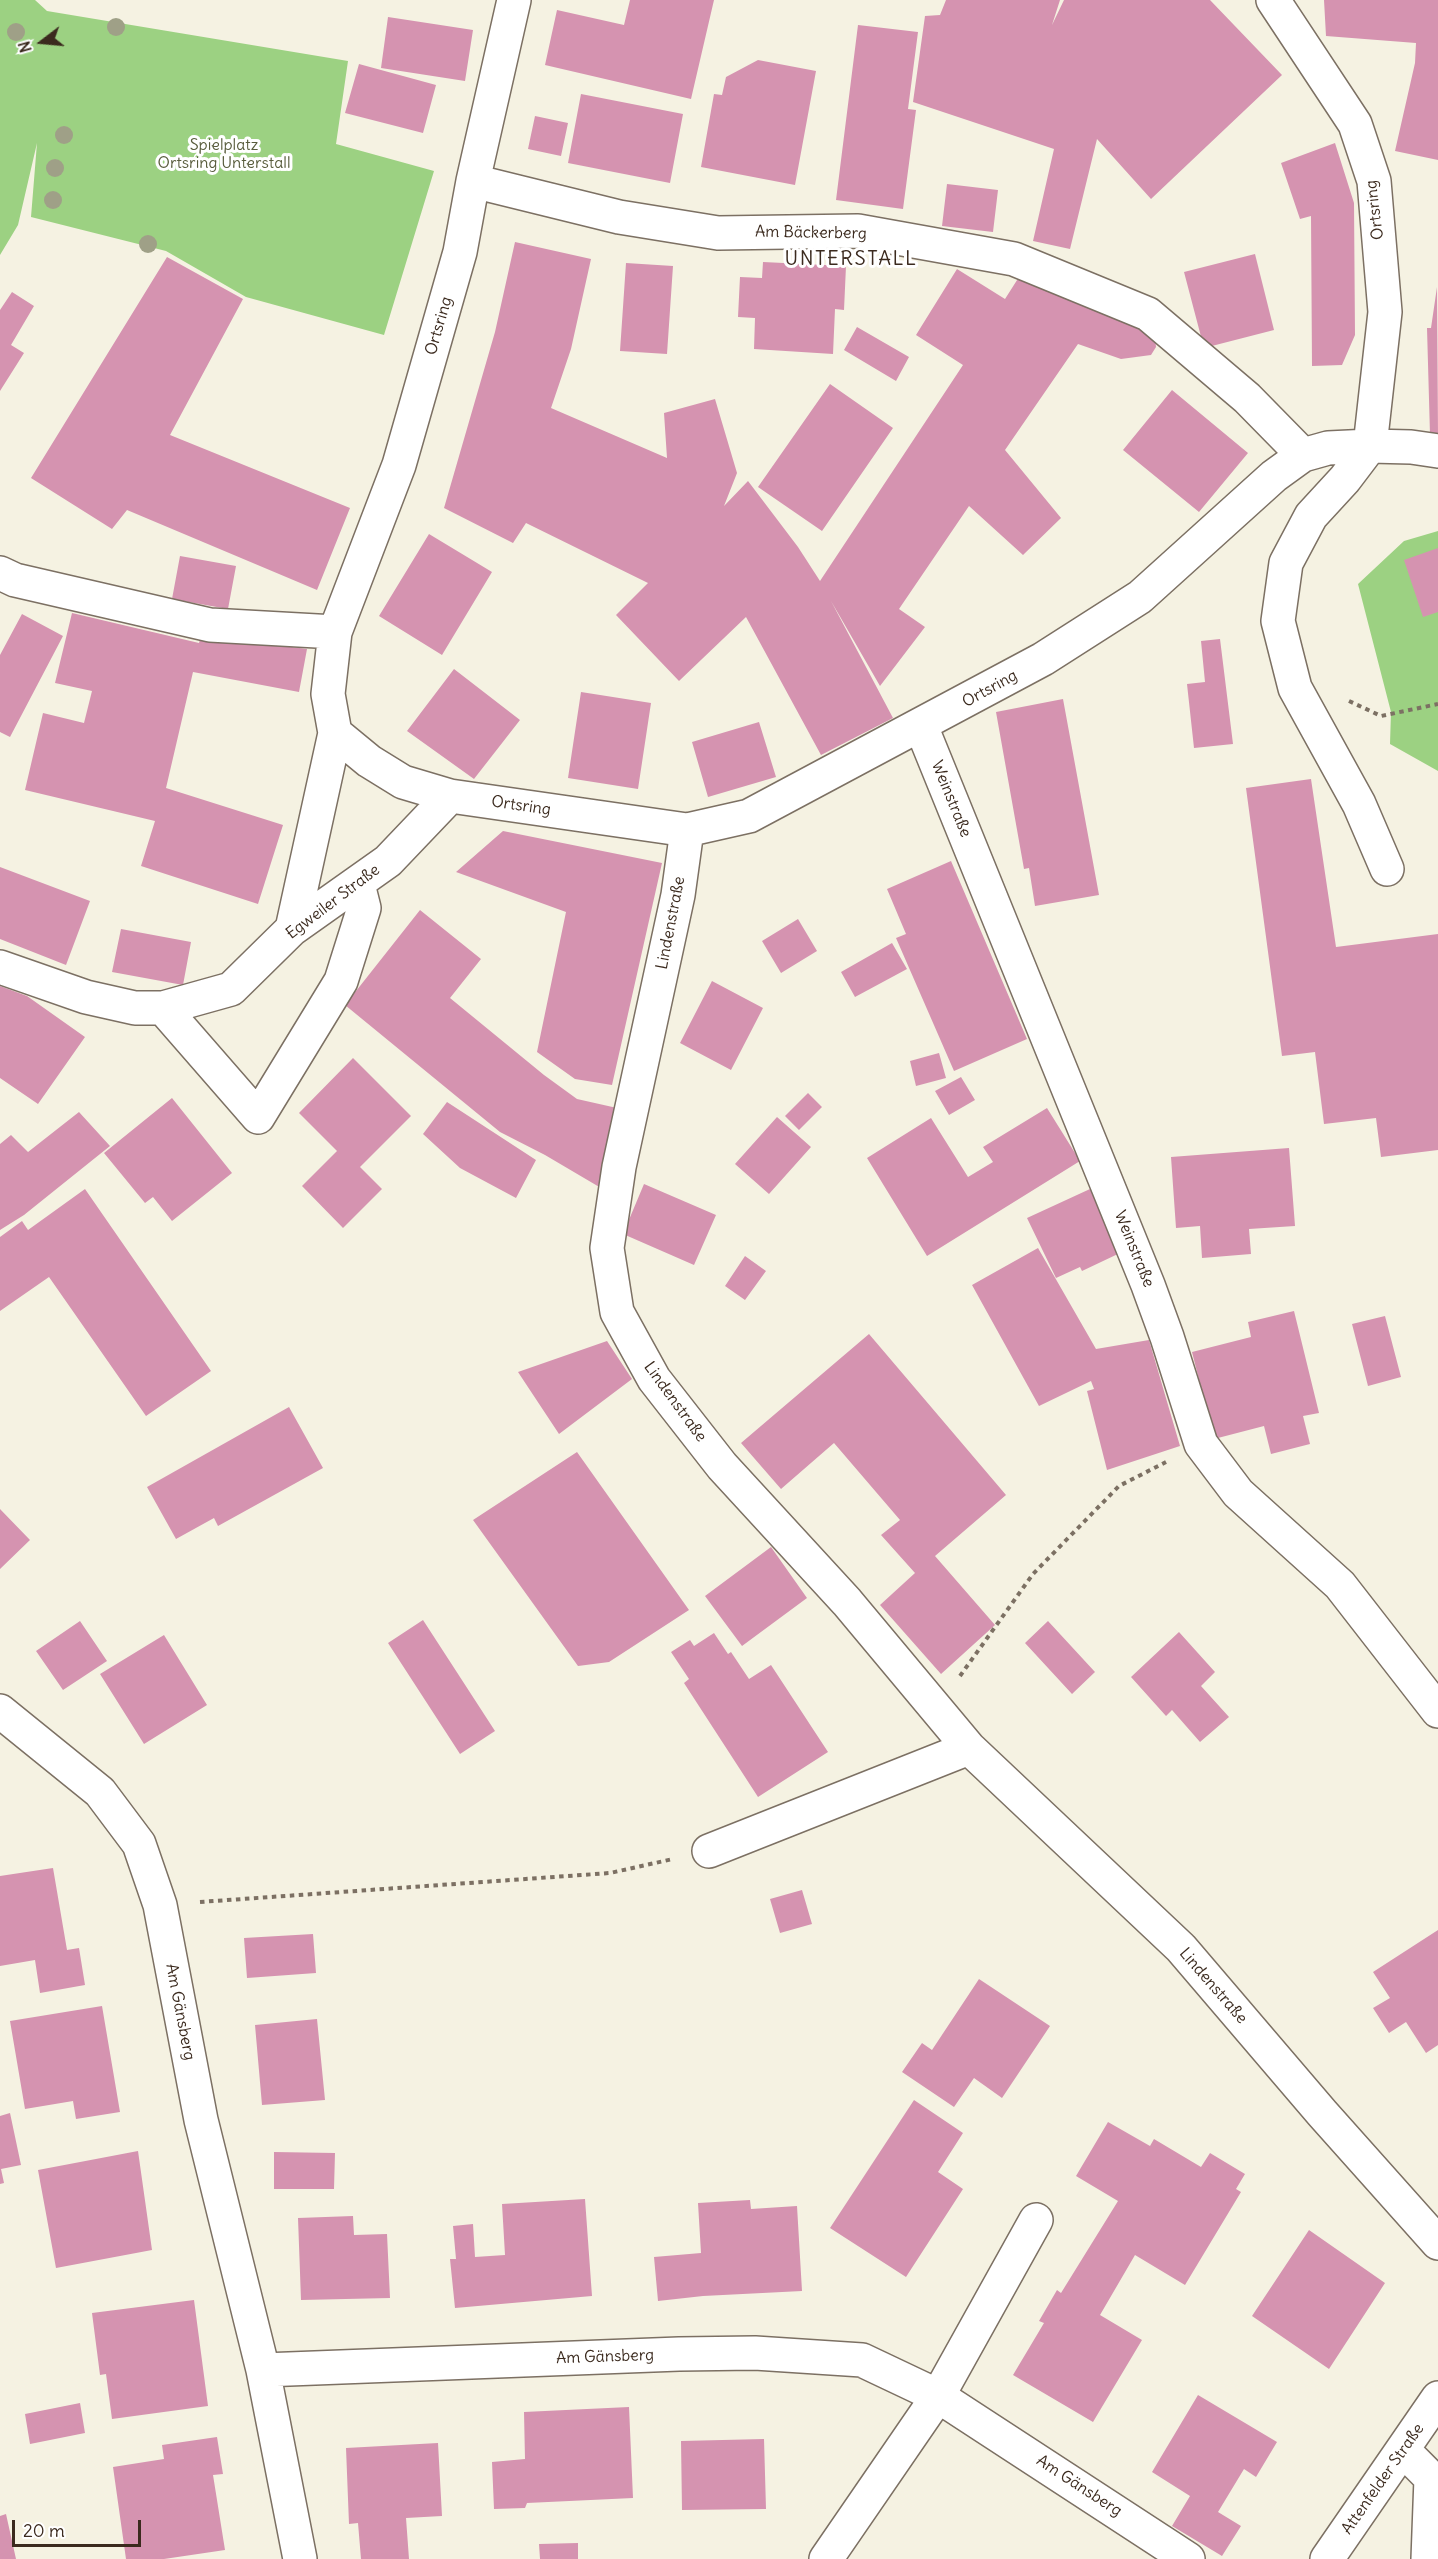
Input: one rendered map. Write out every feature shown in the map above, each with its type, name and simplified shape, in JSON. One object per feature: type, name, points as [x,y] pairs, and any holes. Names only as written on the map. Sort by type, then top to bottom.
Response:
[{"type":"street","name":"Ortsring","points":[[514,0],[473,181],[460,252],[399,465],[335,632],[328,694],[335,733],[369,761],[403,783],[450,796],[687,830],[749,816],[1043,659],[1140,597],[1274,476],[1303,455],[1328,448],[1371,446],[1411,447],[1438,451]]},
{"type":"street","name":"Ortsring","points":[[1273,0],[1355,124],[1374,181],[1385,312],[1371,446]]},
{"type":"street","name":"Am Bäckerberg","points":[[473,181],[619,217],[718,233],[858,231],[1014,259],[1148,314],[1247,398],[1303,455]]},
{"type":"street","points":[[1371,446],[1311,516],[1286,563],[1278,621],[1294,688],[1359,804],[1387,869]]},
{"type":"street","points":[[0,573],[15,580],[210,625],[335,632]]},
{"type":"street","name":"Weinstraße","points":[[921,726],[1148,1285],[1201,1444],[1238,1493],[1340,1585],[1438,1711]]},
{"type":"street","points":[[292,929],[335,733]]},
{"type":"street","name":"Egweiler Straße","points":[[0,967],[86,997],[135,1008],[163,1008],[231,989],[292,929],[388,861],[450,796]]},
{"type":"street","name":"Lindenstraße","points":[[687,830],[678,895],[619,1167],[607,1248],[617,1312],[654,1379],[722,1466],[847,1602],[969,1748],[1181,1948],[1322,2113],[1438,2243]]},
{"type":"street","points":[[163,1008],[258,1117],[341,981],[364,908],[358,884]]},
{"type":"street","name":"Am Gänsberg","points":[[0,1711],[100,1792],[139,1844],[160,1905],[201,2120],[263,2370],[300,2559]]},
{"type":"street","points":[[709,1851],[969,1748]]},
{"type":"street","points":[[826,2559],[938,2396],[1036,2220]]},
{"type":"street","name":"Am Gänsberg","points":[[263,2370],[679,2354],[755,2353],[862,2360],[938,2396],[1188,2559]]},
{"type":"street","name":"Attenfelder Straße","points":[[1327,2559],[1438,2398]]},
{"type":"street","points":[[1403,2450],[1431,2478],[1428,2559]]},
{"type":"path","points":[[1345,698],[1381,716],[1438,704]]},
{"type":"path","points":[[936,1708],[1033,1574],[1119,1486],[1201,1444]]},
{"type":"path","points":[[160,1905],[610,1873],[709,1851]]},
{"type":"green space","name":"Spielplatz Ortsring Unterstall","points":[[0,0],[35,0],[47,11],[348,61],[336,144],[434,171],[384,335],[246,297],[166,251],[31,217],[37,143],[18,225],[0,255]]},
{"type":"green space","points":[[1438,531],[1438,771],[1390,744],[1391,712],[1358,584],[1404,541]]},
{"type":"building","points":[[630,0],[714,0],[691,99],[545,65],[557,10],[624,25]]},
{"type":"building","points":[[946,0],[1060,0],[1052,25],[1064,0],[1210,0],[1282,75],[1151,199],[1097,139],[1070,249],[1033,241],[1054,149],[913,102],[925,16],[940,15]]},
{"type":"building","points":[[1324,0],[1438,0],[1438,160],[1395,151],[1415,63],[1416,43],[1326,36]]},
{"type":"building","points":[[388,17],[473,30],[465,81],[381,68]]},
{"type":"building","points":[[858,25],[918,32],[908,109],[916,110],[903,209],[836,200]]},
{"type":"building","points":[[758,60],[816,71],[795,185],[701,167],[714,94],[722,95],[726,77]]},
{"type":"building","points":[[359,64],[436,85],[423,133],[345,113]]},
{"type":"building","points":[[581,94],[683,114],[670,183],[568,163]]},
{"type":"building","points":[[535,116],[568,123],[561,156],[528,149]]},
{"type":"building","points":[[1335,143],[1354,203],[1355,335],[1342,365],[1312,366],[1311,216],[1300,219],[1281,163]]},
{"type":"building","points":[[947,184],[998,190],[993,232],[942,226]]},
{"type":"building","points":[[515,242],[591,259],[571,349],[551,408],[667,458],[664,413],[715,399],[737,473],[724,506],[748,481],[798,547],[820,581],[963,365],[916,335],[957,269],[1005,299],[1019,277],[1155,336],[1156,347],[1151,355],[1121,359],[1078,344],[1005,450],[1061,518],[1023,555],[969,506],[899,609],[925,627],[880,686],[831,601],[893,718],[821,755],[746,617],[679,681],[616,615],[648,583],[526,523],[513,543],[444,508],[495,332]]},
{"type":"building","points":[[1255,254],[1274,330],[1204,348],[1184,272]]},
{"type":"building","points":[[167,257],[243,299],[170,435],[350,508],[317,590],[127,510],[112,529],[31,478]]},
{"type":"building","points":[[763,262],[846,266],[844,310],[835,309],[833,354],[754,349],[755,318],[738,317],[740,277],[762,278]]},
{"type":"building","points":[[626,263],[673,266],[667,354],[620,351]]},
{"type":"building","points":[[1437,287],[1438,434],[1430,435],[1427,328],[1431,328]]},
{"type":"building","points":[[12,292],[34,306],[11,345],[24,353],[0,391],[0,310]]},
{"type":"building","points":[[857,327],[909,357],[896,381],[844,350]]},
{"type":"building","points":[[830,384],[893,428],[822,531],[758,487]]},
{"type":"building","points":[[1172,390],[1248,453],[1199,512],[1123,450]]},
{"type":"building","points":[[429,534],[492,572],[442,655],[379,616]]},
{"type":"building","points":[[1438,548],[1438,612],[1423,617],[1404,560]]},
{"type":"building","points":[[180,556],[236,566],[228,609],[172,599]]},
{"type":"building","points":[[72,613],[199,643],[201,635],[307,649],[299,692],[193,672],[166,788],[283,825],[258,904],[141,866],[155,821],[25,790],[43,713],[84,723],[92,691],[55,683]]},
{"type":"building","points":[[22,614],[63,636],[10,737],[0,732],[0,655]]},
{"type":"building","points":[[1220,639],[1233,744],[1194,748],[1187,684],[1205,682],[1201,641]]},
{"type":"building","points":[[454,669],[520,720],[474,779],[407,731]]},
{"type":"building","points":[[581,692],[651,703],[638,789],[568,778]]},
{"type":"building","points":[[1063,699],[1099,895],[1035,906],[1029,868],[1024,869],[996,712]]},
{"type":"building","points":[[759,722],[776,777],[708,797],[692,742]]},
{"type":"building","points":[[1311,779],[1336,947],[1438,934],[1438,1150],[1381,1157],[1376,1118],[1324,1124],[1315,1052],[1282,1056],[1246,788]]},
{"type":"building","points":[[503,831],[662,863],[612,1085],[575,1079],[537,1052],[566,912],[456,872]]},
{"type":"building","points":[[951,861],[1027,1039],[954,1071],[896,938],[906,934],[887,889]]},
{"type":"building","points":[[0,867],[90,901],[66,965],[0,939]]},
{"type":"building","points":[[420,910],[481,959],[450,998],[577,1099],[617,1108],[601,1188],[500,1132],[345,1005]]},
{"type":"building","points":[[798,919],[817,951],[781,973],[762,941]]},
{"type":"building","points":[[121,929],[191,942],[183,985],[112,972]]},
{"type":"building","points":[[892,943],[907,969],[855,997],[841,972]]},
{"type":"building","points":[[712,981],[763,1008],[731,1070],[680,1043]]},
{"type":"building","points":[[0,986],[27,996],[85,1037],[38,1104],[0,1078]]},
{"type":"building","points":[[939,1053],[946,1078],[916,1086],[910,1061]]},
{"type":"building","points":[[353,1058],[411,1116],[360,1167],[382,1189],[343,1228],[302,1186],[337,1151],[299,1113]]},
{"type":"building","points":[[961,1077],[975,1100],[949,1115],[935,1091]]},
{"type":"building","points":[[808,1093],[822,1107],[799,1130],[785,1116]]},
{"type":"building","points":[[172,1098],[232,1173],[172,1221],[153,1197],[145,1203],[104,1153]]},
{"type":"building","points":[[447,1102],[536,1160],[516,1198],[460,1168],[423,1134]]},
{"type":"building","points":[[1047,1108],[1080,1161],[927,1256],[867,1158],[931,1118],[968,1177],[993,1162],[983,1147]]},
{"type":"building","points":[[79,1112],[110,1146],[24,1215],[0,1230],[0,1144],[11,1135],[28,1152]]},
{"type":"building","points":[[777,1117],[811,1147],[769,1194],[735,1164]]},
{"type":"building","points":[[1289,1148],[1295,1226],[1249,1229],[1251,1254],[1202,1258],[1200,1226],[1176,1228],[1171,1157]]},
{"type":"building","points":[[644,1184],[716,1215],[694,1265],[623,1234]]},
{"type":"building","points":[[85,1189],[211,1371],[146,1416],[49,1277],[0,1311],[0,1237],[22,1221],[28,1230]]},
{"type":"building","points":[[1090,1189],[1120,1253],[1082,1271],[1080,1267],[1056,1278],[1027,1218]]},
{"type":"building","points":[[1038,1248],[1096,1349],[1149,1340],[1180,1446],[1107,1470],[1087,1391],[1094,1389],[1091,1381],[1039,1406],[972,1285]]},
{"type":"building","points":[[745,1256],[766,1271],[745,1300],[725,1286]]},
{"type":"building","points":[[1294,1311],[1319,1413],[1303,1416],[1310,1444],[1271,1454],[1264,1426],[1214,1439],[1192,1352],[1251,1337],[1248,1322]]},
{"type":"building","points":[[1385,1316],[1401,1377],[1368,1386],[1352,1324]]},
{"type":"building","points":[[869,1334],[1006,1495],[935,1556],[995,1625],[941,1674],[880,1605],[915,1573],[881,1535],[900,1520],[834,1443],[781,1489],[741,1443]]},
{"type":"building","points":[[607,1341],[632,1379],[559,1434],[518,1372]]},
{"type":"building","points":[[289,1407],[323,1468],[218,1526],[214,1518],[176,1539],[147,1487]]},
{"type":"building","points":[[577,1452],[689,1610],[609,1662],[578,1666],[473,1520]]},
{"type":"building","points":[[0,1509],[30,1540],[0,1569]]},
{"type":"building","points":[[771,1547],[807,1598],[742,1646],[705,1596]]},
{"type":"building","points":[[423,1620],[495,1731],[460,1754],[388,1643]]},
{"type":"building","points":[[80,1621],[107,1661],[63,1690],[36,1651]]},
{"type":"building","points":[[1048,1621],[1095,1672],[1072,1694],[1025,1643]]},
{"type":"building","points":[[1179,1632],[1215,1672],[1201,1686],[1229,1717],[1200,1742],[1172,1710],[1166,1716],[1131,1677]]},
{"type":"building","points":[[714,1633],[728,1654],[731,1652],[749,1679],[771,1665],[828,1752],[758,1797],[684,1683],[689,1679],[671,1652],[690,1640],[694,1646]]},
{"type":"building","points":[[164,1635],[207,1705],[144,1744],[100,1674]]},
{"type":"building","points":[[53,1868],[67,1950],[79,1948],[85,1985],[40,1993],[35,1960],[0,1966],[0,1876]]},
{"type":"building","points":[[802,1890],[812,1924],[780,1933],[770,1899]]},
{"type":"building","points":[[1438,1930],[1438,2045],[1426,2053],[1406,2022],[1389,2033],[1373,2008],[1390,1998],[1373,1972]]},
{"type":"building","points":[[313,1934],[316,1973],[247,1978],[244,1938]]},
{"type":"building","points":[[979,1979],[1050,2026],[1002,2098],[974,2078],[954,2107],[902,2072],[922,2043],[932,2050]]},
{"type":"building","points":[[102,2006],[120,2112],[76,2119],[73,2101],[25,2109],[10,2021]]},
{"type":"building","points":[[317,2019],[325,2100],[262,2105],[255,2025]]},
{"type":"building","points":[[914,2100],[963,2133],[938,2172],[963,2189],[906,2277],[830,2228]]},
{"type":"building","points":[[10,2113],[21,2165],[1,2169],[4,2183],[0,2184],[0,2116]]},
{"type":"building","points":[[1108,2122],[1150,2146],[1154,2139],[1201,2167],[1210,2153],[1245,2174],[1236,2189],[1241,2192],[1185,2285],[1135,2255],[1100,2315],[1142,2340],[1093,2422],[1013,2375],[1044,2323],[1039,2321],[1057,2290],[1061,2293],[1118,2201],[1076,2176]]},
{"type":"building","points":[[138,2151],[152,2250],[56,2268],[38,2170]]},
{"type":"building","points":[[274,2152],[335,2153],[334,2189],[274,2189]]},
{"type":"building","points":[[585,2199],[592,2296],[455,2308],[450,2259],[456,2259],[453,2226],[473,2224],[475,2257],[505,2255],[502,2204]]},
{"type":"building","points":[[750,2200],[751,2209],[797,2206],[802,2291],[703,2296],[658,2301],[654,2257],[701,2253],[698,2203]]},
{"type":"building","points":[[353,2216],[354,2235],[387,2234],[390,2298],[301,2300],[298,2218]]},
{"type":"building","points":[[1309,2230],[1385,2283],[1329,2369],[1252,2316]]},
{"type":"building","points":[[194,2300],[208,2406],[112,2419],[106,2374],[100,2375],[92,2313]]},
{"type":"building","points":[[1198,2395],[1277,2442],[1256,2477],[1244,2469],[1218,2512],[1241,2526],[1222,2556],[1172,2526],[1190,2496],[1152,2472]]},
{"type":"building","points":[[80,2403],[85,2433],[30,2444],[25,2414]]},
{"type":"building","points":[[629,2407],[633,2498],[527,2503],[525,2508],[494,2509],[492,2462],[525,2459],[524,2412]]},
{"type":"building","points":[[217,2437],[223,2474],[213,2475],[225,2550],[164,2559],[126,2559],[113,2467],[164,2459],[162,2445]]},
{"type":"building","points":[[764,2439],[766,2509],[682,2510],[681,2441]]},
{"type":"building","points":[[438,2443],[442,2516],[406,2518],[409,2559],[361,2559],[358,2523],[349,2524],[346,2448]]},
{"type":"building","points":[[6,2514],[16,2559],[0,2559],[0,2516]]},
{"type":"building","points":[[578,2543],[578,2559],[540,2559],[539,2544]]},
{"type":"district","name":"UNTERSTALL","points":[[851,259]]}]
